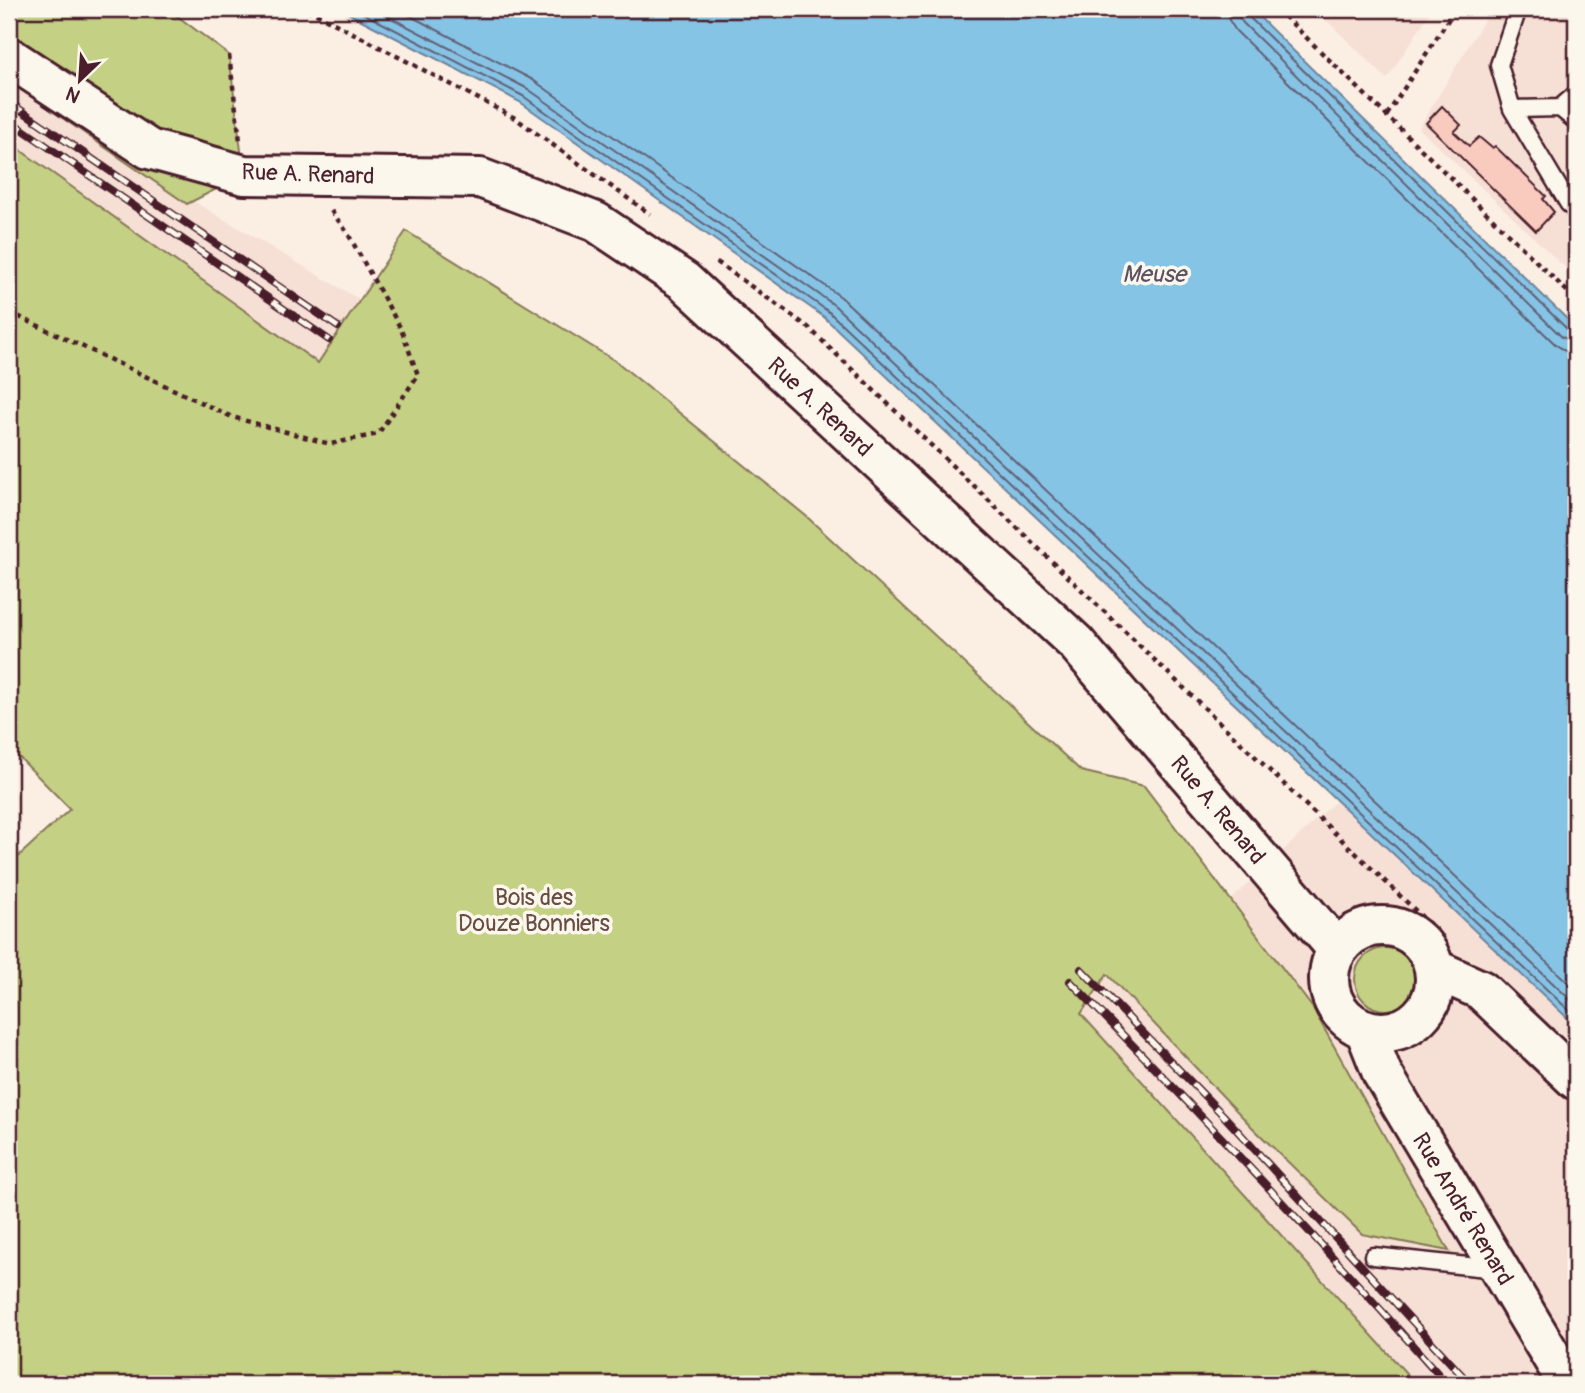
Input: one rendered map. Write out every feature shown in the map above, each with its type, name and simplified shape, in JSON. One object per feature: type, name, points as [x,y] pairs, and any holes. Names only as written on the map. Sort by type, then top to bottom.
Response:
[{"type":"street","name":"Rue A. Renard","points":[[9,57],[149,149],[244,175],[480,178],[596,222],[684,281],[1076,643],[1337,949]]},
{"type":"street","points":[[1380,925],[1405,930],[1424,946],[1435,969],[1433,997],[1418,1019],[1393,1032],[1365,1030],[1338,1011],[1328,980],[1337,949],[1356,932],[1380,925]]},
{"type":"street","points":[[1435,969],[1481,990],[1576,1080]]},
{"type":"street","name":"Rue André Renard","points":[[1365,1030],[1382,1073],[1568,1384]]},
{"type":"lane","points":[[1518,9],[1499,65],[1512,109],[1576,211]]},
{"type":"lane","points":[[1512,109],[1560,108],[1576,94]]},
{"type":"lane","points":[[1560,108],[1576,121]]},
{"type":"lane","points":[[1373,1256],[1499,1270]]},
{"type":"path","points":[[1277,9],[1576,300]]},
{"type":"path","points":[[1387,116],[1455,9]]},
{"type":"path","points":[[229,55],[244,175]]},
{"type":"path","points":[[9,312],[232,417],[330,444],[378,434],[418,375],[401,329],[354,244],[306,177]]},
{"type":"shaded area","points":[[1315,9],[1432,9],[1387,79]]},
{"type":"shaded area","points":[[1491,9],[1576,9],[1576,278],[1419,128]]},
{"type":"shaded area","points":[[9,75],[193,201],[360,300],[318,363],[9,142]]},
{"type":"shaded area","points":[[1337,800],[1576,1026],[1576,1384],[1416,1384],[1081,1014],[1106,974],[1252,1127],[1362,1234],[1312,1007],[1231,900]]},
{"type":"green space","points":[[9,9],[168,9],[229,55],[244,175],[187,204],[9,81]]},
{"type":"green space","name":"Bois des Douze Bonniers","points":[[9,142],[318,363],[406,231],[617,362],[806,516],[1081,771],[1144,786],[1312,1007],[1449,1251],[1362,1234],[1252,1127],[1107,974],[1081,1014],[1416,1384],[9,1384],[9,865],[70,809],[9,747]]},
{"type":"green space","points":[[1386,948],[1398,950],[1408,957],[1415,967],[1415,991],[1408,1001],[1398,1008],[1386,1010],[1374,1008],[1364,1001],[1357,991],[1355,979],[1357,967],[1364,957],[1374,950]]},
{"type":"water","name":"Meuse","points":[[340,9],[1251,9],[1576,328],[1576,1026],[824,317],[520,102]]},
{"type":"building","points":[[1442,106],[1461,125],[1454,132],[1469,146],[1479,137],[1492,148],[1495,146],[1546,196],[1543,199],[1554,212],[1536,231],[1426,123]]},
{"type":"railway","points":[[9,102],[338,327]]},
{"type":"railway","points":[[9,120],[329,340]]},
{"type":"railway","points":[[1081,969],[1223,1115],[1470,1384]]},
{"type":"railway","points":[[1070,981],[1261,1180],[1447,1384]]}]
